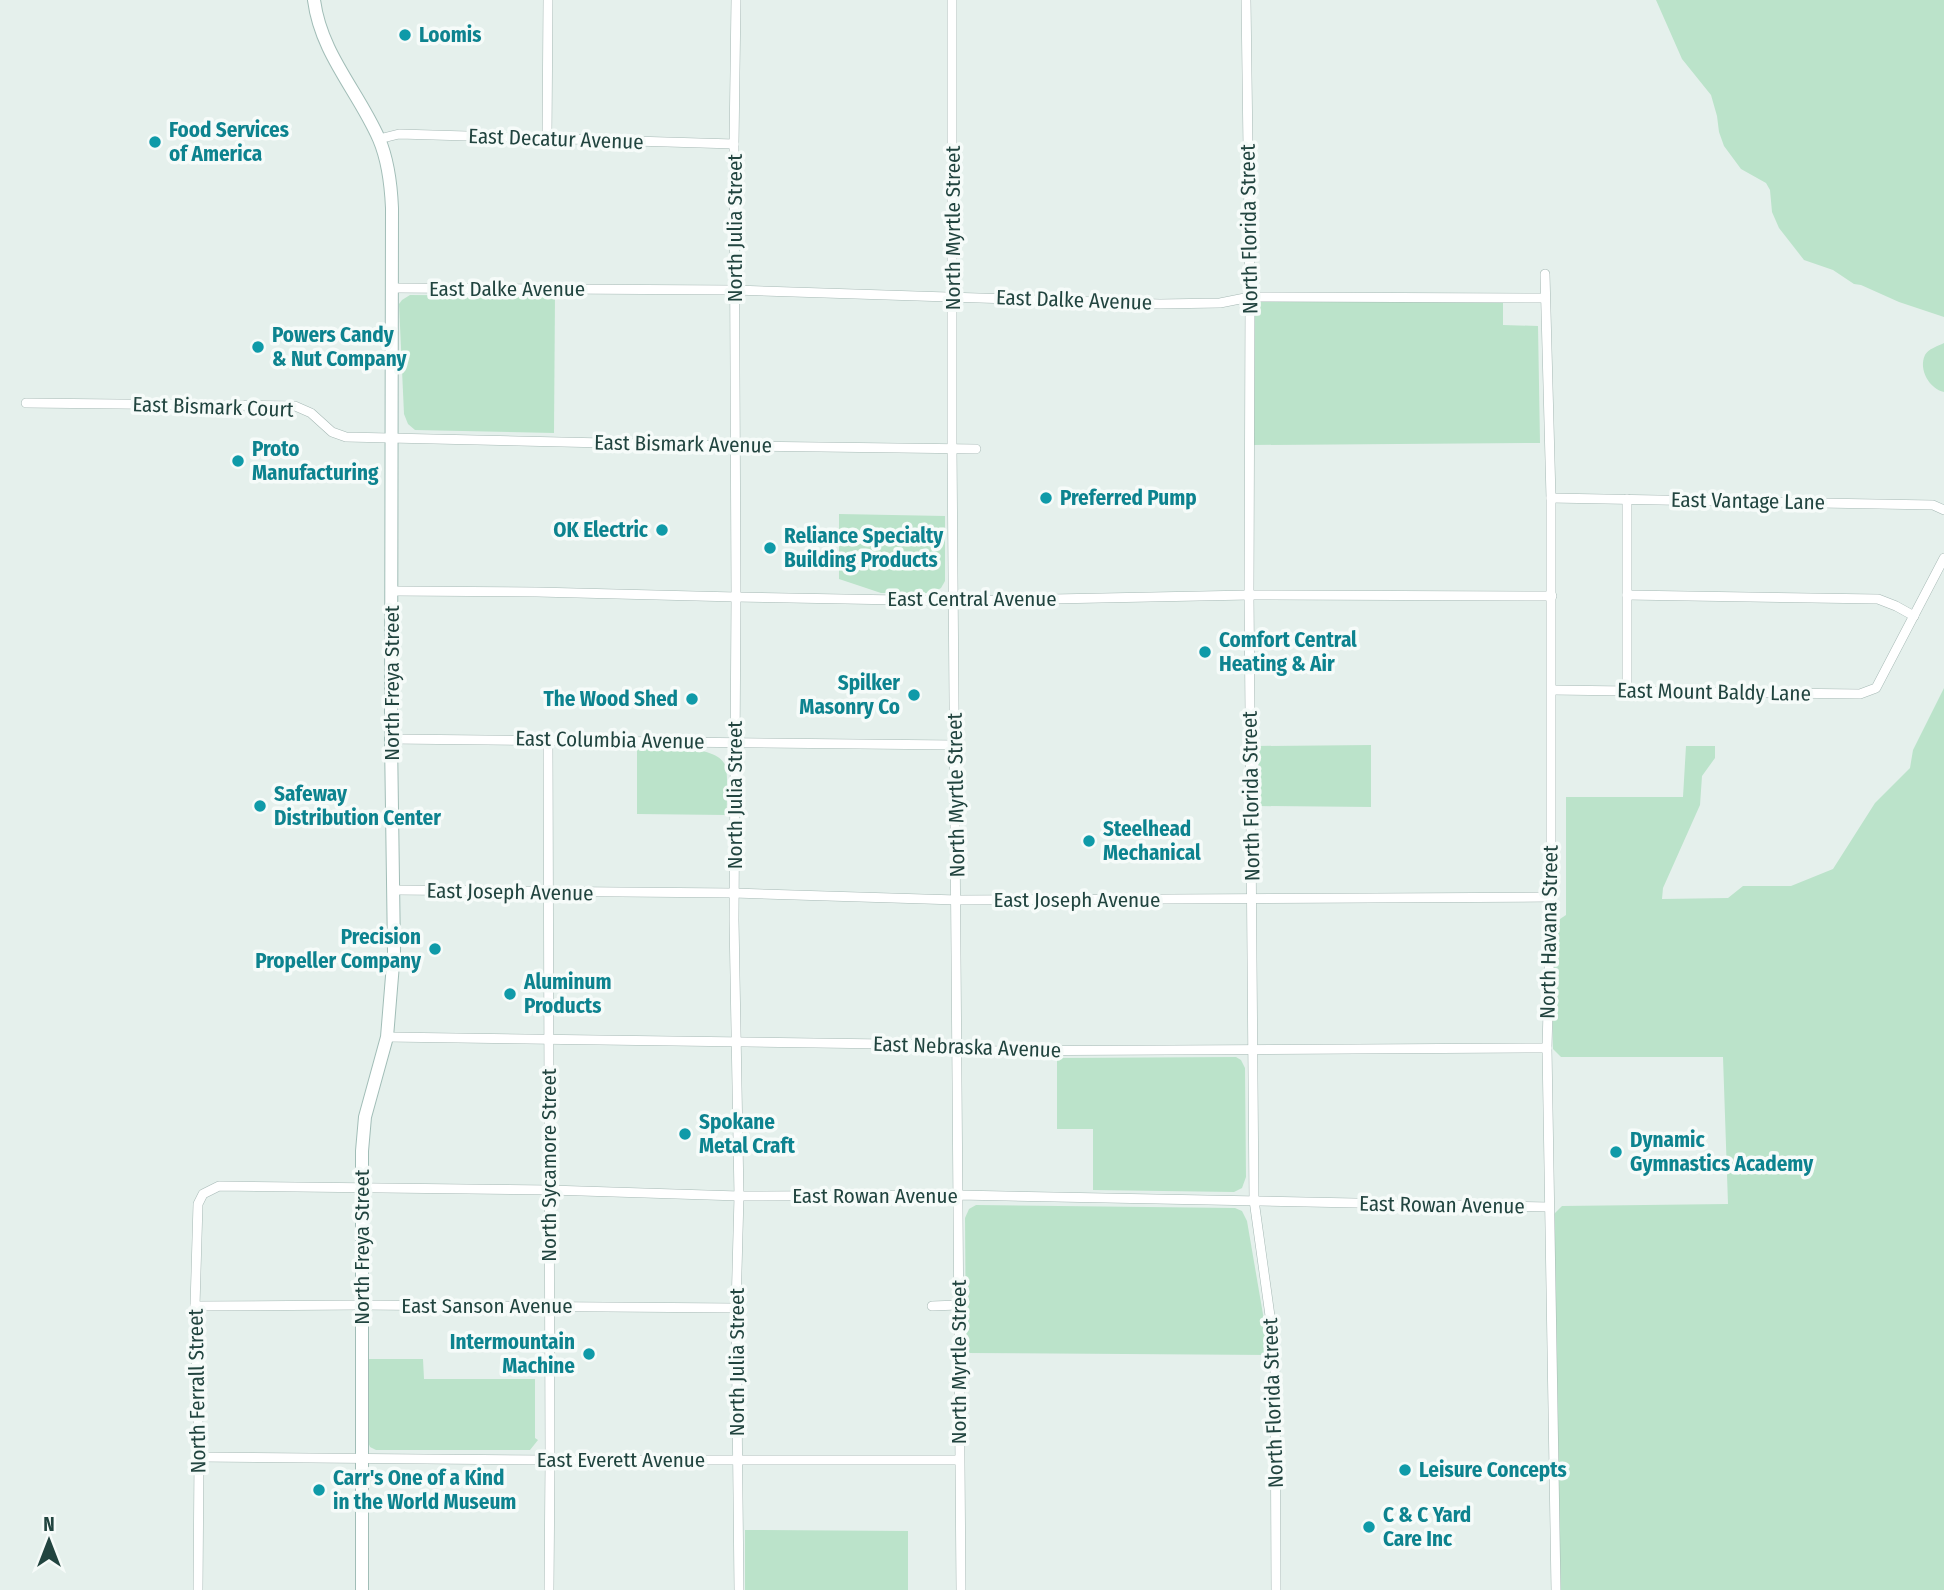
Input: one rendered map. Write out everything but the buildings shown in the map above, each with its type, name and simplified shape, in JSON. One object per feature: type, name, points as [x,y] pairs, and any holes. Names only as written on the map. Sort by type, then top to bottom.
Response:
[{"type":"street","name":"North Freya Street","points":[[314,0],[323,36],[344,80],[379,139],[391,186],[391,739],[394,952],[387,1037],[365,1116],[361,1188],[362,1590]]},
{"type":"street","points":[[547,138],[548,0]]},
{"type":"street","name":"North Julia Street","points":[[736,0],[734,892],[739,1196],[736,1308],[739,1590]]},
{"type":"street","name":"North Myrtle Street","points":[[952,0],[952,447],[961,1590]]},
{"type":"street","name":"North Florida Street","points":[[1246,0],[1254,1200],[1275,1352],[1276,1590]]},
{"type":"street","name":"East Decatur Avenue","points":[[379,139],[399,135],[734,144]]},
{"type":"street","name":"North Havana Street","points":[[1545,274],[1552,498],[1551,897],[1547,1048],[1556,1590]]},
{"type":"street","name":"East Dalke Avenue","points":[[392,288],[735,290],[1160,304],[1220,303],[1250,297],[1545,298]]},
{"type":"street","name":"East Bismark Court","points":[[26,403],[295,406],[311,413],[332,432],[346,437],[391,438]]},
{"type":"street","name":"East Bismark Avenue","points":[[391,438],[976,449]]},
{"type":"street","name":"East Vantage Lane","points":[[1552,498],[1933,505],[1944,510]]},
{"type":"street","points":[[1627,499],[1627,690]]},
{"type":"street","points":[[1627,595],[1878,599],[1914,616],[1944,558]]},
{"type":"street","name":"East Central Avenue","points":[[391,591],[954,601],[1249,595],[1552,596]]},
{"type":"street","name":"East Mount Baldy Lane","points":[[1552,690],[1860,694],[1876,688],[1914,616]]},
{"type":"street","name":"East Columbia Avenue","points":[[391,739],[955,745]]},
{"type":"street","name":"North Sycamore Street","points":[[548,739],[549,1590]]},
{"type":"street","name":"East Joseph Avenue","points":[[394,890],[734,892],[957,900],[1551,897]]},
{"type":"street","name":"East Nebraska Avenue","points":[[387,1037],[957,1045],[974,1051],[1547,1048]]},
{"type":"street","name":"East Rowan Avenue","points":[[203,1194],[219,1186],[550,1190],[739,1196],[959,1195],[1549,1207]]},
{"type":"street","name":"North Ferrall Street","points":[[198,1590],[199,1457],[195,1306],[198,1204],[203,1194]]},
{"type":"street","name":"East Sanson Avenue","points":[[195,1306],[736,1308]]},
{"type":"street","points":[[932,1306],[958,1306]]},
{"type":"street","name":"East Everett Avenue","points":[[199,1457],[959,1460]]},
{"type":"green space","points":[[1656,0],[1944,0],[1944,317],[1854,284],[1833,270],[1804,260],[1779,228],[1772,212],[1770,190],[1766,183],[1741,169],[1724,146],[1711,95],[1682,59]]},
{"type":"green space","points":[[410,295],[555,296],[554,433],[415,430],[408,424],[404,414],[399,304]]},
{"type":"green space","points":[[1256,302],[1503,302],[1503,325],[1538,326],[1540,443],[1253,445],[1252,307]]},
{"type":"green space","points":[[1944,343],[1944,392],[1930,383],[1924,373],[1923,361],[1926,353]]},
{"type":"green space","points":[[839,514],[945,516],[945,581],[941,588],[932,593],[881,593],[839,579]]},
{"type":"green space","points":[[1944,688],[1944,1590],[1558,1590],[1554,1214],[1562,1206],[1728,1204],[1723,1057],[1561,1057],[1553,1049],[1551,925],[1566,915],[1566,797],[1683,797],[1686,746],[1715,746],[1715,758],[1702,776],[1700,805],[1663,888],[1662,899],[1728,898],[1743,886],[1791,886],[1833,869],[1875,803],[1910,768],[1913,750]]},
{"type":"green space","points":[[637,745],[699,750],[720,758],[726,770],[727,815],[637,814]]},
{"type":"green space","points":[[1371,745],[1371,807],[1257,806],[1256,746]]},
{"type":"green space","points":[[1236,1057],[1245,1068],[1246,1177],[1242,1188],[1234,1192],[1093,1190],[1093,1129],[1057,1129],[1057,1058]]},
{"type":"green space","points":[[976,1205],[1235,1208],[1242,1211],[1247,1221],[1270,1355],[966,1353],[965,1218],[969,1209]]},
{"type":"green space","points":[[367,1359],[423,1359],[424,1379],[535,1379],[535,1438],[538,1440],[530,1450],[376,1450],[370,1447],[368,1442]]},
{"type":"green space","points":[[745,1530],[908,1531],[908,1590],[745,1590]]},
{"type":"place","name":"Loomis","points":[[405,35]]},
{"type":"place","name":"Food Services of America","points":[[155,142]]},
{"type":"place","name":"Powers Candy & Nut Company","points":[[258,347]]},
{"type":"place","name":"Proto Manufacturing","points":[[238,461]]},
{"type":"place","name":"Preferred Pump","points":[[1046,498]]},
{"type":"place","name":"OK Electric","points":[[662,530]]},
{"type":"place","name":"Reliance Specialty Building Products","points":[[770,548]]},
{"type":"place","name":"Comfort Central Heating & Air","points":[[1205,652]]},
{"type":"place","name":"Spilker Masonry Co","points":[[914,695]]},
{"type":"place","name":"The Wood Shed","points":[[692,699]]},
{"type":"place","name":"Safeway Distribution Center","points":[[260,806]]},
{"type":"place","name":"Steelhead Mechanical","points":[[1089,841]]},
{"type":"place","name":"Precision Propeller Company","points":[[435,949]]},
{"type":"place","name":"Aluminum Products","points":[[510,994]]},
{"type":"place","name":"Spokane Metal Craft","points":[[685,1134]]},
{"type":"place","name":"Dynamic Gymnastics Academy","points":[[1616,1152]]},
{"type":"place","name":"Intermountain Machine","points":[[589,1354]]},
{"type":"place","name":"Leisure Concepts","points":[[1405,1470]]},
{"type":"place","name":"Carr's One of a Kind in the World Museum","points":[[319,1490]]},
{"type":"place","name":"C & C Yard Care Inc","points":[[1369,1527]]}]
